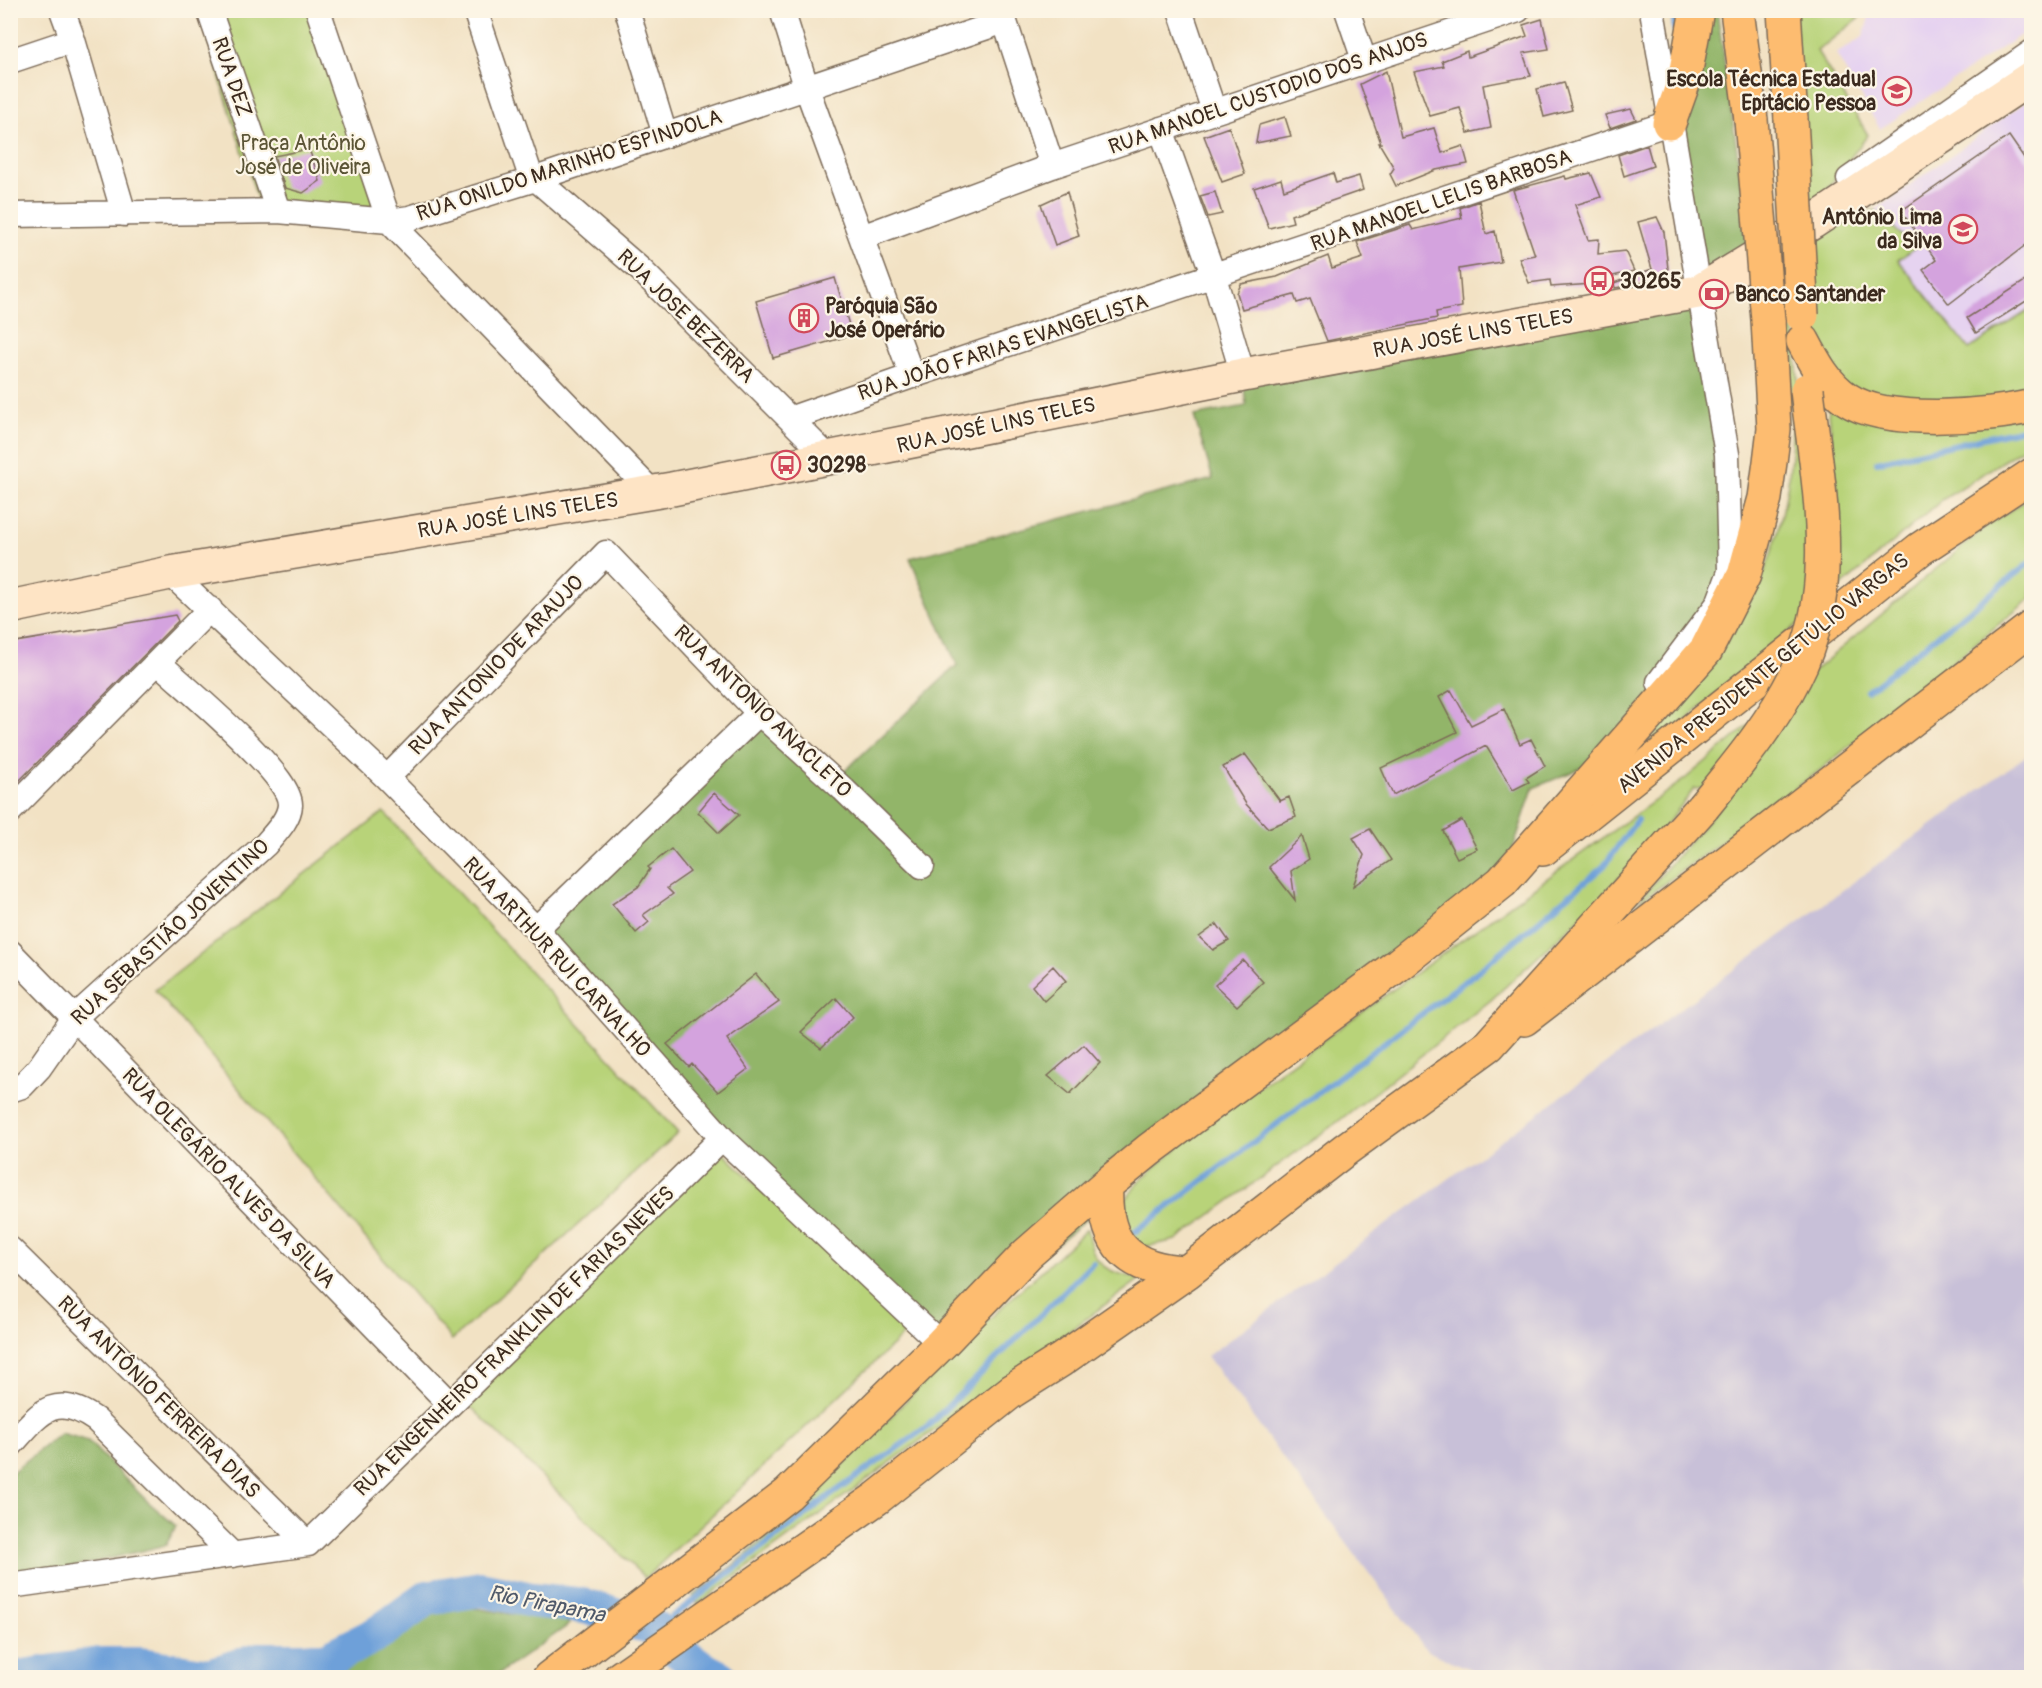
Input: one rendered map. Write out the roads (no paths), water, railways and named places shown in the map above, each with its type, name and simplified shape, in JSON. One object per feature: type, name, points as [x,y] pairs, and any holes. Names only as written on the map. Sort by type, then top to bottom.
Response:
[{"type":"main road","points":[[1669,123],[1684,81],[1697,10]]},
{"type":"main road","points":[[549,1677],[788,1494],[940,1344],[1027,1254],[1106,1185],[1149,1150],[1399,964],[1502,882],[1706,650],[1750,558],[1765,498],[1773,429],[1768,320],[1751,120],[1737,10]]},
{"type":"main road","points":[[1489,1045],[1703,807],[1759,737],[1796,676],[1819,607],[1822,585],[1823,529],[1802,328],[1784,10]]},
{"type":"main road","points":[[1802,328],[1830,384],[1847,400],[1863,406],[1894,412],[1953,417],[2008,412],[2031,406]]},
{"type":"main road","name":"AVENIDA PRESIDENTE GETÚLIO VARGAS","points":[[1502,882],[1920,549],[2031,475]]},
{"type":"main road","points":[[620,1677],[877,1498],[1012,1391],[1061,1360],[1186,1272],[1346,1149],[1489,1045],[2031,627]]},
{"type":"main road","points":[[1106,1185],[1106,1221],[1121,1247],[1150,1267],[1186,1272]]},
{"type":"street","points":[[62,10],[74,40],[124,214]]},
{"type":"street","name":"RUA DEZ","points":[[209,10],[278,211]]},
{"type":"street","points":[[318,10],[389,221],[653,493]]},
{"type":"street","points":[[475,10],[534,180]]},
{"type":"street","points":[[627,10],[665,135]]},
{"type":"street","points":[[782,10],[806,86],[912,376]]},
{"type":"street","points":[[1180,10],[1214,111]]},
{"type":"street","points":[[1347,10],[1364,60]]},
{"type":"street","points":[[1613,755],[1652,692],[1718,603],[1730,572],[1727,454],[1669,123],[1652,10]]},
{"type":"street","name":"RUA MANOEL CUSTODIO DOS ANJOS","points":[[861,237],[1052,166],[1513,11]]},
{"type":"street","points":[[1003,16],[1052,166]]},
{"type":"street","name":"RUA ONILDO MARINHO ESPINDOLA","points":[[10,215],[278,211],[389,221],[434,212],[665,135],[1003,16]]},
{"type":"street","points":[[10,61],[74,40]]},
{"type":"street","points":[[1692,256],[1713,266],[1722,264],[1816,203],[2031,52]]},
{"type":"street","points":[[1698,292],[1813,222],[2031,77]]},
{"type":"street","name":"RUA MANOEL LELIS BARBOSA","points":[[1214,277],[1669,123]]},
{"type":"street","points":[[1161,129],[1214,277],[1244,375]]},
{"type":"street","name":"RUA JOSE BEZERRA","points":[[534,180],[641,270],[792,418],[830,459]]},
{"type":"street","name":"RUA JOÃO FARIAS EVANGELISTA","points":[[792,418],[912,376],[1214,277]]},
{"type":"street","name":"RUA JOSÉ LINS TELES","points":[[10,607],[170,573],[653,493],[1244,375],[1698,292]]},
{"type":"street","name":"RUA ANTONIO ANACLETO","points":[[606,553],[759,713],[843,789],[922,866]]},
{"type":"street","name":"RUA ANTONIO DE ARAUJO","points":[[387,778],[606,553]]},
{"type":"street","name":"RUA ARTHUR RUI CARVALHO","points":[[170,573],[387,778],[536,929],[722,1138],[940,1344]]},
{"type":"street","points":[[10,811],[210,609]]},
{"type":"street","name":"RUA SEBASTIÃO JOVENTINO","points":[[16,1088],[74,1018],[266,844],[286,817],[290,804],[286,789],[262,758],[159,663]]},
{"type":"street","points":[[536,929],[759,713]]},
{"type":"street","name":"RUA OLEGÁRIO ALVES DA SILVA","points":[[10,952],[449,1403]]},
{"type":"street","name":"RUA ENGENHEIRO FRANKLIN DE FARIAS NEVES","points":[[308,1544],[449,1403],[722,1138]]},
{"type":"street","name":"RUA ANTÔNIO FERREIRA DIAS","points":[[10,1249],[308,1544]]},
{"type":"street","points":[[10,1446],[38,1414],[53,1406],[68,1406],[83,1411],[96,1420],[233,1555]]},
{"type":"street","points":[[13,1582],[308,1544]]},
{"type":"waterway","points":[[1673,10],[1675,30]]},
{"type":"waterway","points":[[1877,462],[2032,427]]},
{"type":"waterway","points":[[1867,691],[2032,561]]},
{"type":"waterway","points":[[1135,1232],[1481,969],[1604,866],[1637,820]]},
{"type":"waterway","points":[[656,1629],[831,1495],[928,1426],[1093,1263]]},
{"type":"waterway","name":"Rio Pirapama","points":[[17,1678],[100,1665],[140,1665],[209,1676],[258,1660],[326,1660],[377,1634],[427,1598],[481,1589],[532,1600],[585,1606],[656,1629],[668,1643],[706,1671],[720,1678]]},
{"type":"place","name":"Escola Técnica Estadual Epitácio Pessoa","points":[[1897,91]]},
{"type":"place","name":"Antônio Lima da Silva","points":[[1963,229]]},
{"type":"place","name":"30265","points":[[1599,281]]},
{"type":"place","name":"Banco Santander","points":[[1714,294]]},
{"type":"place","name":"Paróquia São José Operário","points":[[804,318]]},
{"type":"place","name":"30298","points":[[786,465]]},
{"type":"park label","name":"Praça Antônio José de Oliveira","points":[[303,155]]}]
